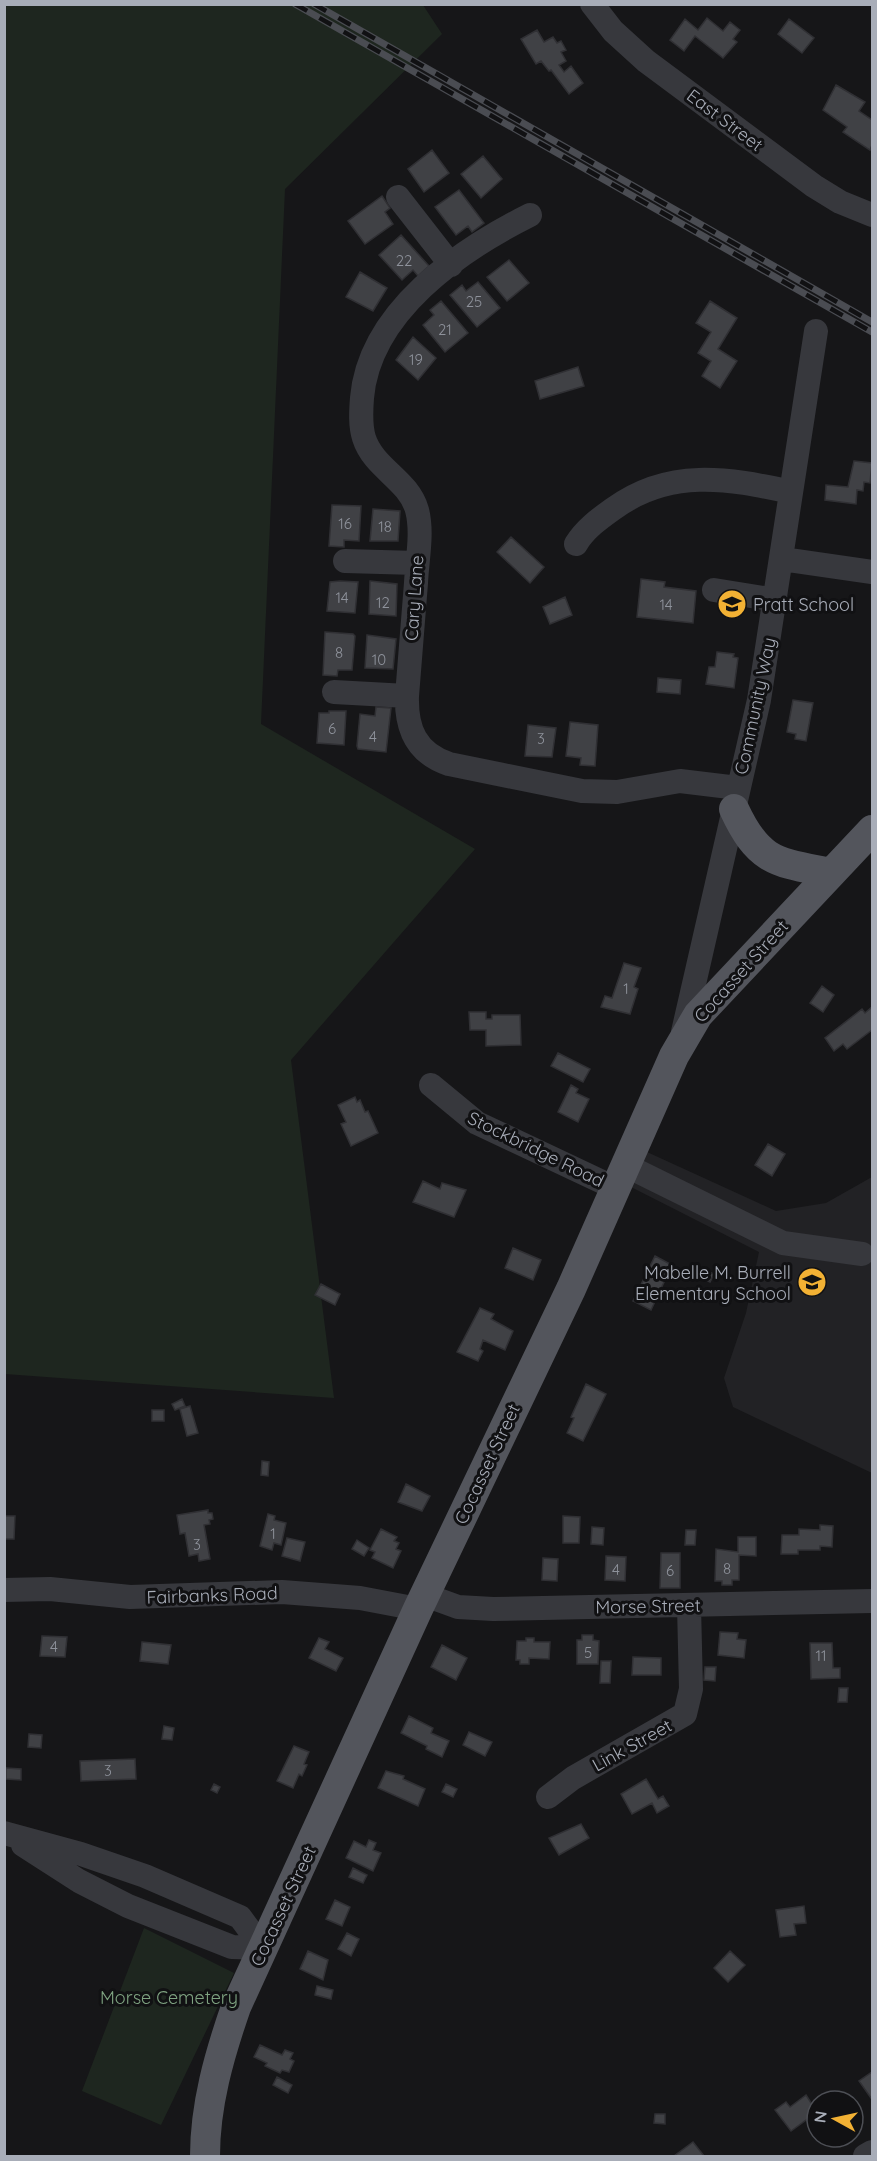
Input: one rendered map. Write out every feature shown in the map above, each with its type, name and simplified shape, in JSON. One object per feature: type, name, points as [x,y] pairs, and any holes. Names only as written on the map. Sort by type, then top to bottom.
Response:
[{"type":"main road","points":[[736,799],[749,838],[762,851],[787,865],[831,873]]},
{"type":"main road","name":"Cocasset Street","points":[[205,2157],[206,2121],[217,2064],[236,2007],[422,1602],[571,1288],[681,1043],[698,1015],[873,830]]},
{"type":"street","name":"East Street","points":[[592,4],[613,31],[661,73],[814,186],[840,202],[873,215]]},
{"type":"street","points":[[399,197],[451,264]]},
{"type":"street","name":"Cary Lane","points":[[530,215],[484,239],[451,264],[391,320],[373,351],[362,392],[362,429],[368,449],[379,465],[408,492],[417,511],[419,534],[407,696],[408,722],[416,741],[430,756],[449,764],[582,791],[616,792],[680,781],[736,799]]},
{"type":"street","name":"Community Way","points":[[681,1043],[759,700],[816,331]]},
{"type":"street","points":[[576,544],[591,525],[616,506],[638,493],[670,482],[696,479],[732,482],[792,492]]},
{"type":"street","points":[[782,559],[873,573]]},
{"type":"street","points":[[345,561],[417,563]]},
{"type":"street","points":[[714,590],[776,600]]},
{"type":"street","points":[[334,692],[407,696]]},
{"type":"street","name":"Stockbridge Road","points":[[431,1084],[477,1123],[620,1176],[783,1243],[862,1254]]},
{"type":"street","name":"Fairbanks Road","points":[[4,1590],[50,1589],[130,1597],[282,1592],[422,1602]]},
{"type":"street","name":"Morse Street","points":[[422,1602],[481,1609],[873,1601]]},
{"type":"street","name":"Link Street","points":[[548,1797],[573,1778],[685,1714],[691,1689],[689,1605]]},
{"type":"street","points":[[4,1834],[130,1870],[240,1917],[263,1948]]},
{"type":"street","points":[[4,1834],[79,1881],[117,1900],[231,1947],[263,1948]]},
{"type":"street","points":[[117,1900],[130,1870]]},
{"type":"street","points":[[865,2157],[873,2152]]},
{"type":"shaded area","name":"Mabelle M. Burrell Elementary School","points":[[647,1152],[776,1211],[826,1203],[872,1177],[872,1473],[733,1407],[724,1378],[746,1313],[759,1252],[631,1187]]},
{"type":"green space","points":[[4,5],[423,5],[442,34],[285,189],[261,724],[475,849],[291,1060],[334,1398],[5,1374]]},
{"type":"green space","name":"Morse Cemetery","points":[[144,1928],[234,1973],[161,2125],[82,2091]]},
{"type":"building","points":[[707,18],[723,31],[730,22],[740,30],[733,39],[737,42],[723,58],[695,36],[684,51],[670,40],[685,19],[698,30]]},
{"type":"building","points":[[789,19],[814,38],[802,53],[778,34]]},
{"type":"building","points":[[537,30],[544,42],[553,37],[557,43],[561,41],[566,50],[561,52],[566,61],[559,65],[564,72],[571,66],[583,83],[569,94],[551,70],[549,71],[541,61],[536,64],[521,39]]},
{"type":"building","points":[[836,85],[865,102],[859,111],[872,120],[870,150],[843,132],[847,127],[823,110]]},
{"type":"building","points":[[432,150],[449,173],[424,192],[408,169]]},
{"type":"building","points":[[483,156],[502,179],[481,198],[461,174]]},
{"type":"building","points":[[459,190],[484,223],[472,232],[468,226],[456,235],[435,207]]},
{"type":"building","points":[[382,196],[390,208],[385,212],[393,224],[365,244],[348,221]]},
{"type":"building","points":[[401,235],[429,266],[418,276],[413,270],[402,280],[379,255]]},
{"type":"building","points":[[509,260],[529,283],[507,301],[487,277]]},
{"type":"building","points":[[360,272],[387,288],[373,311],[346,297]]},
{"type":"building","points":[[478,282],[500,308],[477,327],[450,295],[462,285],[466,291]]},
{"type":"building","points":[[441,301],[468,333],[445,352],[423,325],[434,315],[430,310]]},
{"type":"building","points":[[710,301],[737,318],[718,349],[737,361],[720,388],[702,376],[711,361],[698,353],[711,332],[696,323]]},
{"type":"building","points":[[413,337],[436,358],[418,380],[396,360]]},
{"type":"building","points":[[578,367],[584,386],[540,399],[535,381]]},
{"type":"building","points":[[854,461],[872,463],[870,483],[864,482],[863,491],[857,490],[856,504],[825,500],[826,485],[848,487]]},
{"type":"building","points":[[332,505],[361,506],[359,541],[344,540],[344,547],[329,546]]},
{"type":"building","points":[[373,509],[400,511],[398,541],[370,541]]},
{"type":"building","points":[[511,537],[544,567],[530,583],[497,552]]},
{"type":"building","points":[[641,579],[665,582],[664,587],[696,591],[693,623],[637,617]]},
{"type":"building","points":[[370,581],[397,584],[396,616],[369,614]]},
{"type":"building","points":[[330,582],[358,582],[355,613],[327,611]]},
{"type":"building","points":[[565,597],[572,615],[550,624],[543,607]]},
{"type":"building","points":[[325,632],[355,636],[352,670],[338,670],[337,676],[323,675]]},
{"type":"building","points":[[367,635],[396,639],[393,669],[365,668]]},
{"type":"building","points":[[717,652],[734,654],[733,657],[738,658],[734,688],[706,684],[709,667],[715,667]]},
{"type":"building","points":[[658,678],[681,680],[680,694],[657,692]]},
{"type":"building","points":[[793,700],[813,703],[806,741],[795,739],[796,734],[787,732]]},
{"type":"building","points":[[376,707],[391,708],[386,752],[358,749],[357,746],[360,714],[375,716]]},
{"type":"building","points":[[329,711],[346,711],[344,745],[317,743],[319,713],[329,713]]},
{"type":"building","points":[[570,722],[598,725],[595,766],[580,765],[581,758],[566,756]]},
{"type":"building","points":[[528,725],[556,728],[552,757],[525,756]]},
{"type":"building","points":[[624,963],[641,968],[634,987],[638,989],[630,1014],[601,1007],[605,996],[612,998]]},
{"type":"building","points":[[822,986],[834,995],[823,1012],[810,1003]]},
{"type":"building","points":[[872,1007],[872,1030],[847,1049],[843,1044],[834,1051],[825,1038],[862,1009],[865,1013]]},
{"type":"building","points":[[469,1012],[486,1012],[486,1019],[492,1019],[492,1015],[520,1015],[521,1045],[486,1046],[486,1030],[470,1030]]},
{"type":"building","points":[[558,1053],[590,1069],[583,1082],[551,1066]]},
{"type":"building","points":[[571,1085],[578,1089],[576,1093],[589,1099],[578,1122],[558,1112]]},
{"type":"building","points":[[355,1097],[357,1102],[360,1100],[365,1112],[368,1111],[378,1133],[351,1146],[341,1124],[346,1122],[338,1105]]},
{"type":"building","points":[[768,1144],[785,1154],[772,1176],[755,1165]]},
{"type":"building","points":[[423,1181],[440,1189],[442,1183],[466,1190],[454,1217],[413,1202]]},
{"type":"building","points":[[513,1248],[541,1260],[533,1280],[505,1268]]},
{"type":"building","points":[[655,1256],[672,1265],[651,1310],[633,1301]]},
{"type":"building","points":[[705,1270],[714,1274],[710,1282],[701,1278]]},
{"type":"building","points":[[321,1284],[340,1294],[335,1305],[315,1295]]},
{"type":"building","points":[[480,1308],[494,1314],[491,1319],[513,1331],[505,1350],[483,1340],[480,1349],[483,1351],[478,1361],[457,1352]]},
{"type":"building","points":[[586,1384],[606,1394],[583,1441],[567,1433],[574,1418],[571,1417]]},
{"type":"building","points":[[182,1399],[185,1406],[175,1410],[172,1404]]},
{"type":"building","points":[[190,1406],[198,1433],[187,1436],[180,1409]]},
{"type":"building","points":[[152,1410],[164,1410],[164,1421],[152,1421]]},
{"type":"building","points":[[262,1461],[269,1462],[268,1476],[261,1475]]},
{"type":"building","points":[[406,1484],[430,1496],[422,1511],[398,1502]]},
{"type":"building","points":[[208,1510],[208,1513],[212,1513],[213,1519],[209,1520],[210,1524],[204,1525],[210,1559],[199,1561],[198,1554],[189,1556],[185,1533],[180,1534],[177,1515]]},
{"type":"building","points":[[268,1514],[275,1516],[274,1520],[286,1523],[281,1545],[274,1543],[272,1550],[260,1546]]},
{"type":"building","points":[[4,1516],[15,1516],[14,1539],[4,1539]]},
{"type":"building","points":[[563,1516],[580,1517],[579,1543],[563,1543]]},
{"type":"building","points":[[820,1525],[833,1526],[832,1547],[820,1546],[820,1550],[798,1550],[798,1554],[781,1554],[782,1535],[799,1535],[799,1529],[820,1530]]},
{"type":"building","points":[[592,1527],[604,1528],[603,1545],[591,1544]]},
{"type":"building","points":[[381,1529],[397,1537],[394,1541],[399,1543],[396,1549],[401,1551],[393,1568],[372,1558],[375,1552],[370,1550]]},
{"type":"building","points":[[686,1530],[696,1530],[695,1545],[685,1545]]},
{"type":"building","points":[[738,1537],[756,1537],[756,1556],[739,1555],[739,1580],[732,1580],[732,1585],[722,1585],[722,1581],[715,1581],[716,1549],[738,1552]]},
{"type":"building","points":[[287,1538],[305,1542],[300,1561],[282,1556]]},
{"type":"building","points":[[357,1540],[369,1548],[364,1556],[352,1549]]},
{"type":"building","points":[[661,1553],[680,1553],[680,1588],[660,1588]]},
{"type":"building","points":[[606,1556],[626,1557],[625,1581],[605,1580]]},
{"type":"building","points":[[543,1558],[558,1559],[557,1581],[542,1580]]},
{"type":"building","points":[[720,1632],[738,1633],[737,1639],[746,1640],[744,1658],[718,1655]]},
{"type":"building","points":[[582,1635],[593,1635],[593,1640],[599,1641],[598,1664],[577,1664],[577,1640],[582,1640]]},
{"type":"building","points":[[42,1636],[67,1637],[65,1657],[40,1656]]},
{"type":"building","points":[[319,1638],[329,1642],[325,1649],[343,1658],[336,1671],[309,1658]]},
{"type":"building","points":[[526,1638],[534,1638],[534,1642],[550,1642],[549,1659],[529,1658],[529,1664],[520,1664],[520,1660],[516,1660],[517,1641],[526,1641]]},
{"type":"building","points":[[142,1642],[171,1645],[168,1664],[140,1661]]},
{"type":"building","points":[[810,1643],[832,1643],[833,1668],[840,1668],[840,1678],[811,1679]]},
{"type":"building","points":[[442,1645],[467,1658],[456,1680],[431,1667]]},
{"type":"building","points":[[633,1657],[661,1658],[661,1675],[632,1675]]},
{"type":"building","points":[[601,1661],[611,1661],[610,1683],[600,1683]]},
{"type":"building","points":[[705,1667],[716,1667],[715,1681],[704,1680]]},
{"type":"building","points":[[839,1688],[848,1688],[847,1702],[838,1702]]},
{"type":"building","points":[[409,1716],[433,1728],[431,1733],[449,1741],[442,1757],[426,1749],[427,1746],[401,1733]]},
{"type":"building","points":[[164,1726],[174,1728],[172,1740],[162,1739]]},
{"type":"building","points":[[469,1732],[492,1742],[485,1756],[463,1745]]},
{"type":"building","points":[[29,1734],[42,1735],[41,1748],[28,1747]]},
{"type":"building","points":[[294,1746],[309,1752],[304,1764],[307,1765],[302,1776],[299,1774],[293,1788],[277,1781]]},
{"type":"building","points":[[135,1759],[136,1779],[81,1781],[80,1761]]},
{"type":"building","points":[[6,1768],[21,1769],[21,1780],[6,1779]]},
{"type":"building","points":[[386,1771],[404,1776],[403,1779],[425,1789],[418,1806],[378,1788]]},
{"type":"building","points":[[646,1779],[658,1799],[663,1796],[669,1806],[657,1813],[652,1803],[632,1814],[621,1794]]},
{"type":"building","points":[[214,1784],[220,1787],[217,1793],[211,1790]]},
{"type":"building","points":[[446,1784],[457,1789],[453,1797],[442,1792]]},
{"type":"building","points":[[581,1824],[589,1838],[559,1855],[549,1838]]},
{"type":"building","points":[[369,1840],[376,1843],[373,1850],[381,1853],[373,1871],[346,1858],[354,1841],[366,1847]]},
{"type":"building","points":[[353,1868],[367,1875],[363,1883],[349,1877]]},
{"type":"building","points":[[335,1900],[350,1907],[342,1926],[326,1919]]},
{"type":"building","points":[[804,1906],[806,1923],[794,1924],[796,1935],[780,1937],[776,1910]]},
{"type":"building","points":[[347,1933],[359,1939],[351,1956],[338,1949]]},
{"type":"building","points":[[308,1951],[328,1960],[323,1980],[300,1969]]},
{"type":"building","points":[[730,1951],[745,1965],[728,1982],[714,1968]]},
{"type":"building","points":[[317,1986],[333,1990],[331,1999],[315,1995]]},
{"type":"building","points":[[260,2045],[282,2055],[285,2050],[293,2053],[290,2059],[294,2061],[289,2072],[282,2070],[280,2073],[265,2066],[267,2063],[254,2057]]},
{"type":"building","points":[[872,2072],[871,2098],[865,2089],[859,2081]]},
{"type":"building","points":[[277,2077],[292,2085],[288,2093],[273,2085]]},
{"type":"building","points":[[805,2096],[805,2121],[791,2131],[775,2110],[786,2102],[790,2107]]},
{"type":"building","points":[[655,2114],[665,2114],[665,2124],[654,2123]]},
{"type":"building","points":[[693,2142],[704,2156],[674,2156]]},
{"type":"railway","points":[[295,4],[872,332]]},
{"type":"railway","points":[[314,4],[872,322]]},
{"type":"place","name":"Pratt School","points":[[732,604]]},
{"type":"place","name":"Mabelle M. Burrell Elementary School","points":[[812,1282]]}]
